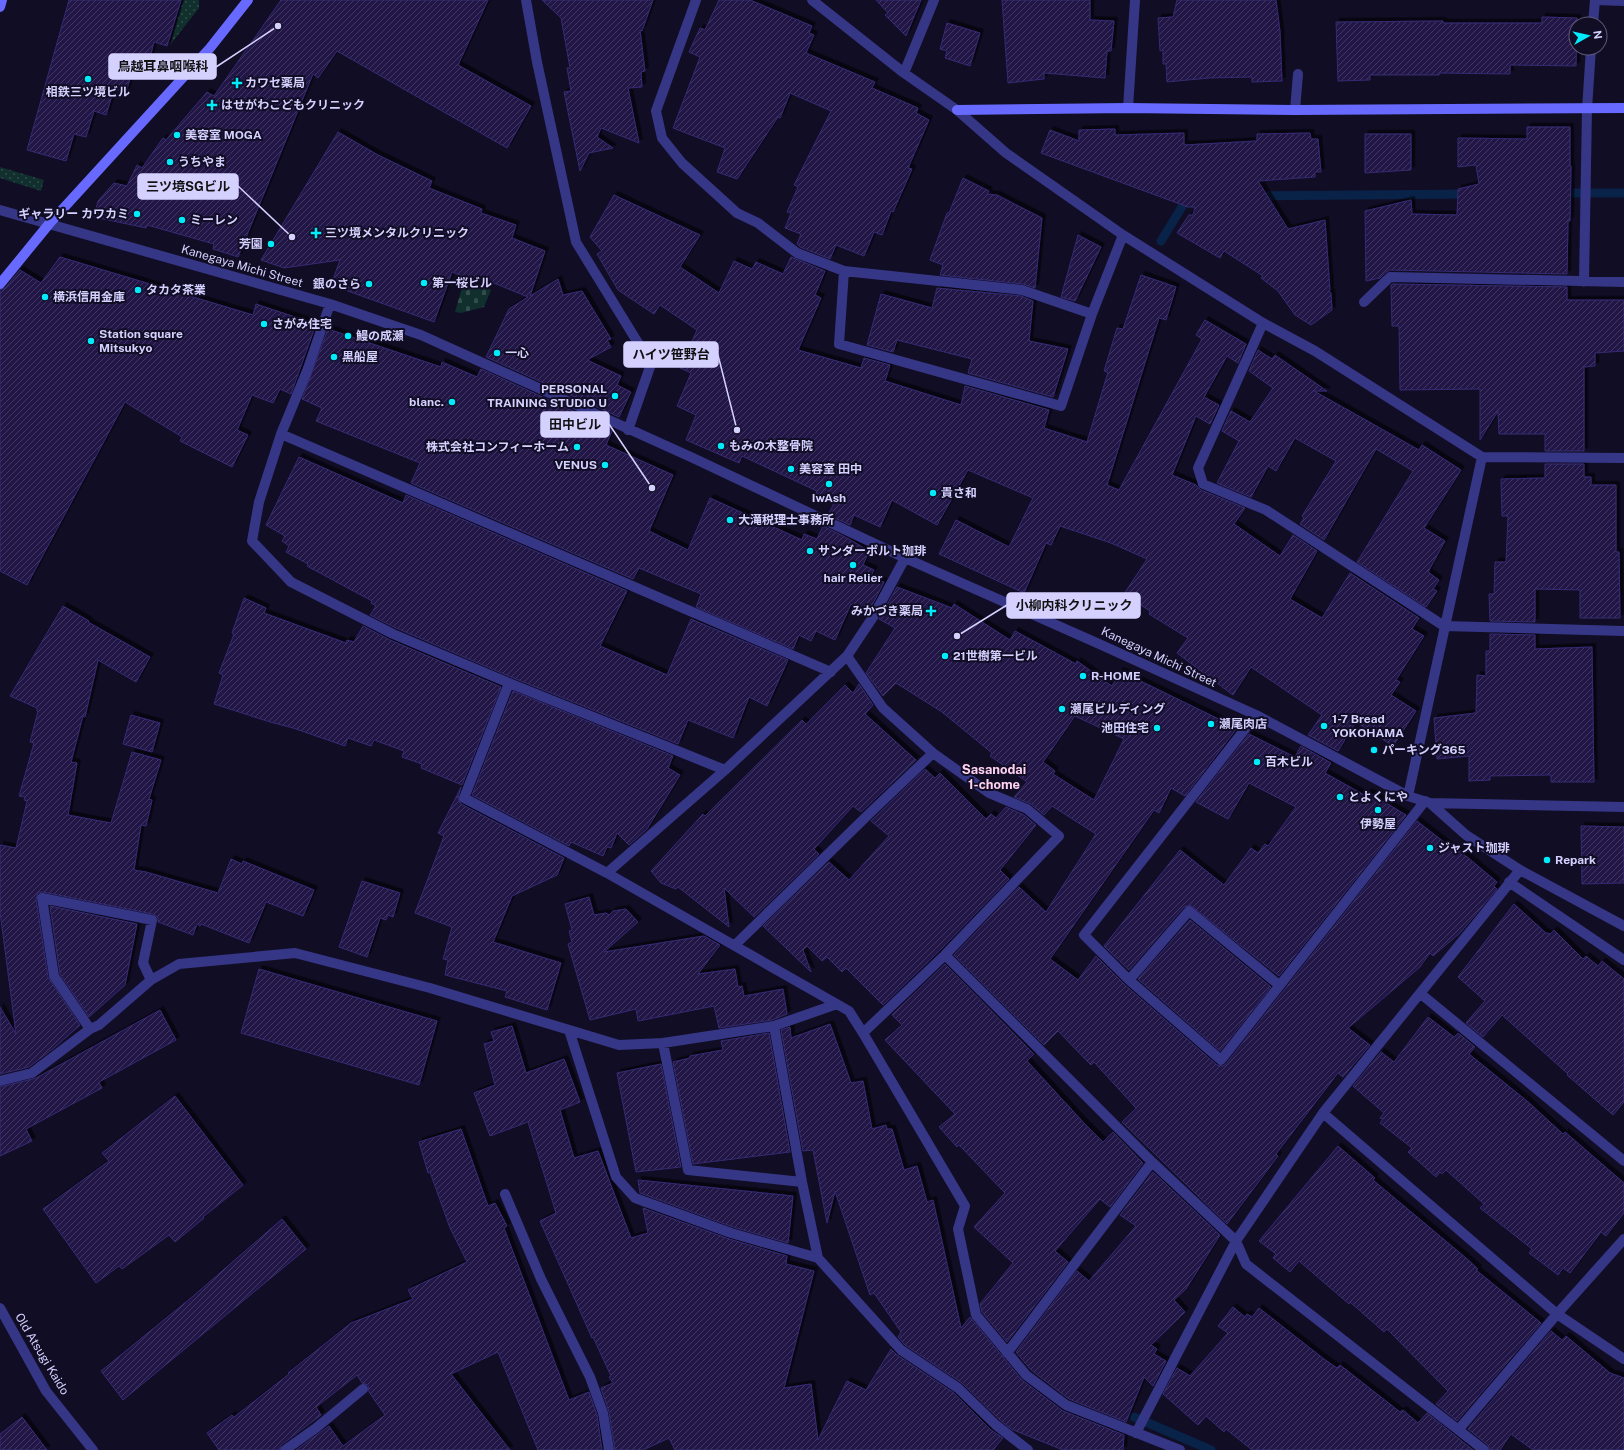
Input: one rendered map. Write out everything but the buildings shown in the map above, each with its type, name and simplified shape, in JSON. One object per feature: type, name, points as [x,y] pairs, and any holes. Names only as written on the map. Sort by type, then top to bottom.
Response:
[{"type":"street","points":[[0,7],[2,0]]},
{"type":"street","points":[[0,284],[48,224],[210,48],[248,0]]},
{"type":"street","points":[[526,0],[537,62],[576,242],[651,364],[628,430]]},
{"type":"street","points":[[696,0],[656,111],[662,138],[682,164],[737,213],[758,223],[797,253],[844,270],[1022,290],[1092,314]]},
{"type":"street","points":[[812,0],[904,73],[957,110],[1006,154],[1123,234],[1263,323],[1315,351],[1482,457],[1624,458]]},
{"type":"street","points":[[904,73],[934,0]]},
{"type":"street","points":[[1128,108],[1135,0]]},
{"type":"street","points":[[1594,16],[1595,0],[1624,0]]},
{"type":"street","points":[[1584,282],[1587,109],[1591,56]]},
{"type":"street","points":[[1295,110],[1298,74]]},
{"type":"street","points":[[957,110],[1128,108],[1295,110],[1624,108]]},
{"type":"street","name":"Kanegaya Michi Street","points":[[0,210],[330,304],[421,335],[905,558],[1256,715],[1408,796],[1428,802]]},
{"type":"street","points":[[844,270],[839,344],[1061,406],[1092,314],[1123,234]]},
{"type":"street","points":[[1364,302],[1390,277],[1624,282]]},
{"type":"street","points":[[330,304],[307,371],[281,434],[259,502],[252,541],[291,582],[393,634],[509,683],[725,770]]},
{"type":"street","points":[[1263,323],[1198,468],[1203,484],[1266,510],[1444,626],[1624,631]]},
{"type":"street","points":[[281,434],[831,672]]},
{"type":"street","points":[[1408,796],[1482,457]]},
{"type":"street","points":[[607,873],[725,770],[847,656],[873,617],[905,558]]},
{"type":"street","points":[[847,656],[883,708],[933,753],[989,793],[1027,808],[1059,836],[946,955],[863,1033]]},
{"type":"street","points":[[509,683],[464,798],[607,873],[849,1011],[965,1206],[958,1229],[976,1315],[1026,1375],[1066,1405],[1180,1450]]},
{"type":"street","points":[[1256,715],[1084,935],[1129,980],[1221,1060],[1279,985],[1428,802]]},
{"type":"street","points":[[735,945],[933,753]]},
{"type":"street","points":[[1428,802],[1624,807]]},
{"type":"street","points":[[1428,802],[1466,835],[1520,870],[1624,926]]},
{"type":"street","points":[[1136,1433],[1236,1241],[1323,1113],[1520,870]]},
{"type":"street","points":[[1509,882],[1624,960]]},
{"type":"street","points":[[90,1029],[54,976],[42,898],[152,920],[143,963],[151,980]]},
{"type":"street","points":[[1129,980],[1189,911],[1279,985]]},
{"type":"street","points":[[0,1081],[32,1074],[90,1029],[99,1025],[151,980],[179,964],[295,953],[430,988],[619,1045],[663,1043],[774,1026],[837,1004]]},
{"type":"street","points":[[946,955],[1152,1162],[1236,1241],[1246,1264],[1484,1450]]},
{"type":"street","points":[[1421,994],[1624,1161]]},
{"type":"street","points":[[774,1026],[802,1182],[818,1258],[901,1350],[958,1388],[996,1425],[1028,1450]]},
{"type":"street","points":[[569,1030],[616,1177],[635,1198],[731,1234],[818,1258]]},
{"type":"street","points":[[663,1043],[688,1170],[802,1182]]},
{"type":"street","points":[[1323,1113],[1557,1314],[1624,1359]]},
{"type":"street","points":[[1007,1353],[1152,1162]]},
{"type":"street","points":[[505,1194],[541,1279],[590,1377],[603,1413],[609,1450]]},
{"type":"street","points":[[1459,1429],[1557,1314],[1624,1239]]},
{"type":"street","name":"Old Atsugi Kaido","points":[[0,1308],[46,1391],[93,1450]]},
{"type":"street","points":[[285,1450],[316,1428],[363,1389]]},
{"type":"green space","points":[[183,0],[199,0],[199,8],[170,45]]},
{"type":"green space","points":[[0,167],[44,180],[41,191],[0,178]]},
{"type":"green space","points":[[464,280],[491,290],[484,307],[461,313],[455,312]]},
{"type":"waterway","points":[[1560,193],[1624,193]]},
{"type":"waterway","points":[[1256,196],[1469,194]]},
{"type":"waterway","points":[[1161,241],[1188,197],[1191,197]]},
{"type":"waterway","points":[[1134,1417],[1211,1450]]},
{"type":"place","name":"鳥越耳鼻咽喉科","points":[[278,26]]},
{"type":"place","name":"相鉄三ツ境ビル","points":[[88,79]]},
{"type":"place","name":"カワセ薬局","points":[[237,83]]},
{"type":"place","name":"はせがわこどもクリニック","points":[[212,105]]},
{"type":"place","name":"美容室 MOGA","points":[[177,135]]},
{"type":"place","name":"うちやま","points":[[170,162]]},
{"type":"place","name":"ギャラリー カワカミ","points":[[137,214]]},
{"type":"place","name":"ミーレン","points":[[182,220]]},
{"type":"place","name":"三ツ境メンタルクリニック","points":[[316,233]]},
{"type":"place","name":"三ツ境SGビル","points":[[292,237]]},
{"type":"place","name":"芳園","points":[[271,244]]},
{"type":"place","name":"第一桜ビル","points":[[424,283]]},
{"type":"place","name":"銀のさら","points":[[369,284]]},
{"type":"place","name":"タカタ茶業","points":[[138,290]]},
{"type":"place","name":"横浜信用金庫","points":[[45,297]]},
{"type":"place","name":"さがみ住宅","points":[[264,324]]},
{"type":"place","name":"鰻の成瀬","points":[[348,336]]},
{"type":"place","name":"Station square Mitsukyo","points":[[91,341]]},
{"type":"place","name":"一心","points":[[497,353]]},
{"type":"place","name":"黒船屋","points":[[334,357]]},
{"type":"place","name":"PERSONAL TRAINING STUDIO U","points":[[615,396]]},
{"type":"place","name":"blanc.","points":[[452,402]]},
{"type":"place","name":"ハイツ笹野台","points":[[737,430]]},
{"type":"place","name":"もみの木整骨院","points":[[721,446]]},
{"type":"place","name":"株式会社コンフィーホーム","points":[[577,447]]},
{"type":"place","name":"VENUS","points":[[605,465]]},
{"type":"place","name":"美容室 田中","points":[[791,469]]},
{"type":"place","name":"IwAsh","points":[[829,484]]},
{"type":"place","name":"田中ビル","points":[[652,488]]},
{"type":"place","name":"貴さ和","points":[[933,493]]},
{"type":"place","name":"大滝税理士事務所","points":[[730,520]]},
{"type":"place","name":"サンダーボルト珈琲","points":[[810,551]]},
{"type":"place","name":"hair Relier","points":[[853,565]]},
{"type":"place","name":"みかづき薬局","points":[[931,611]]},
{"type":"place","name":"小柳内科クリニック","points":[[957,636]]},
{"type":"place","name":"21世樹第一ビル","points":[[945,656]]},
{"type":"place","name":"R-HOME","points":[[1083,676]]},
{"type":"place","name":"瀬尾ビルディング","points":[[1062,709]]},
{"type":"place","name":"瀬尾肉店","points":[[1211,724]]},
{"type":"place","name":"1-7 Bread YOKOHAMA","points":[[1324,726]]},
{"type":"place","name":"池田住宅","points":[[1157,728]]},
{"type":"place","name":"パーキング365","points":[[1374,750]]},
{"type":"place","name":"百木ビル","points":[[1257,762]]},
{"type":"place","name":"とよくにや","points":[[1340,797]]},
{"type":"place","name":"伊勢屋","points":[[1378,810]]},
{"type":"place","name":"ジャスト珈琲","points":[[1430,848]]},
{"type":"place","name":"Repark","points":[[1547,860]]},
{"type":"district","name":"Sasanodai 1-chome","points":[[994,776]]}]
